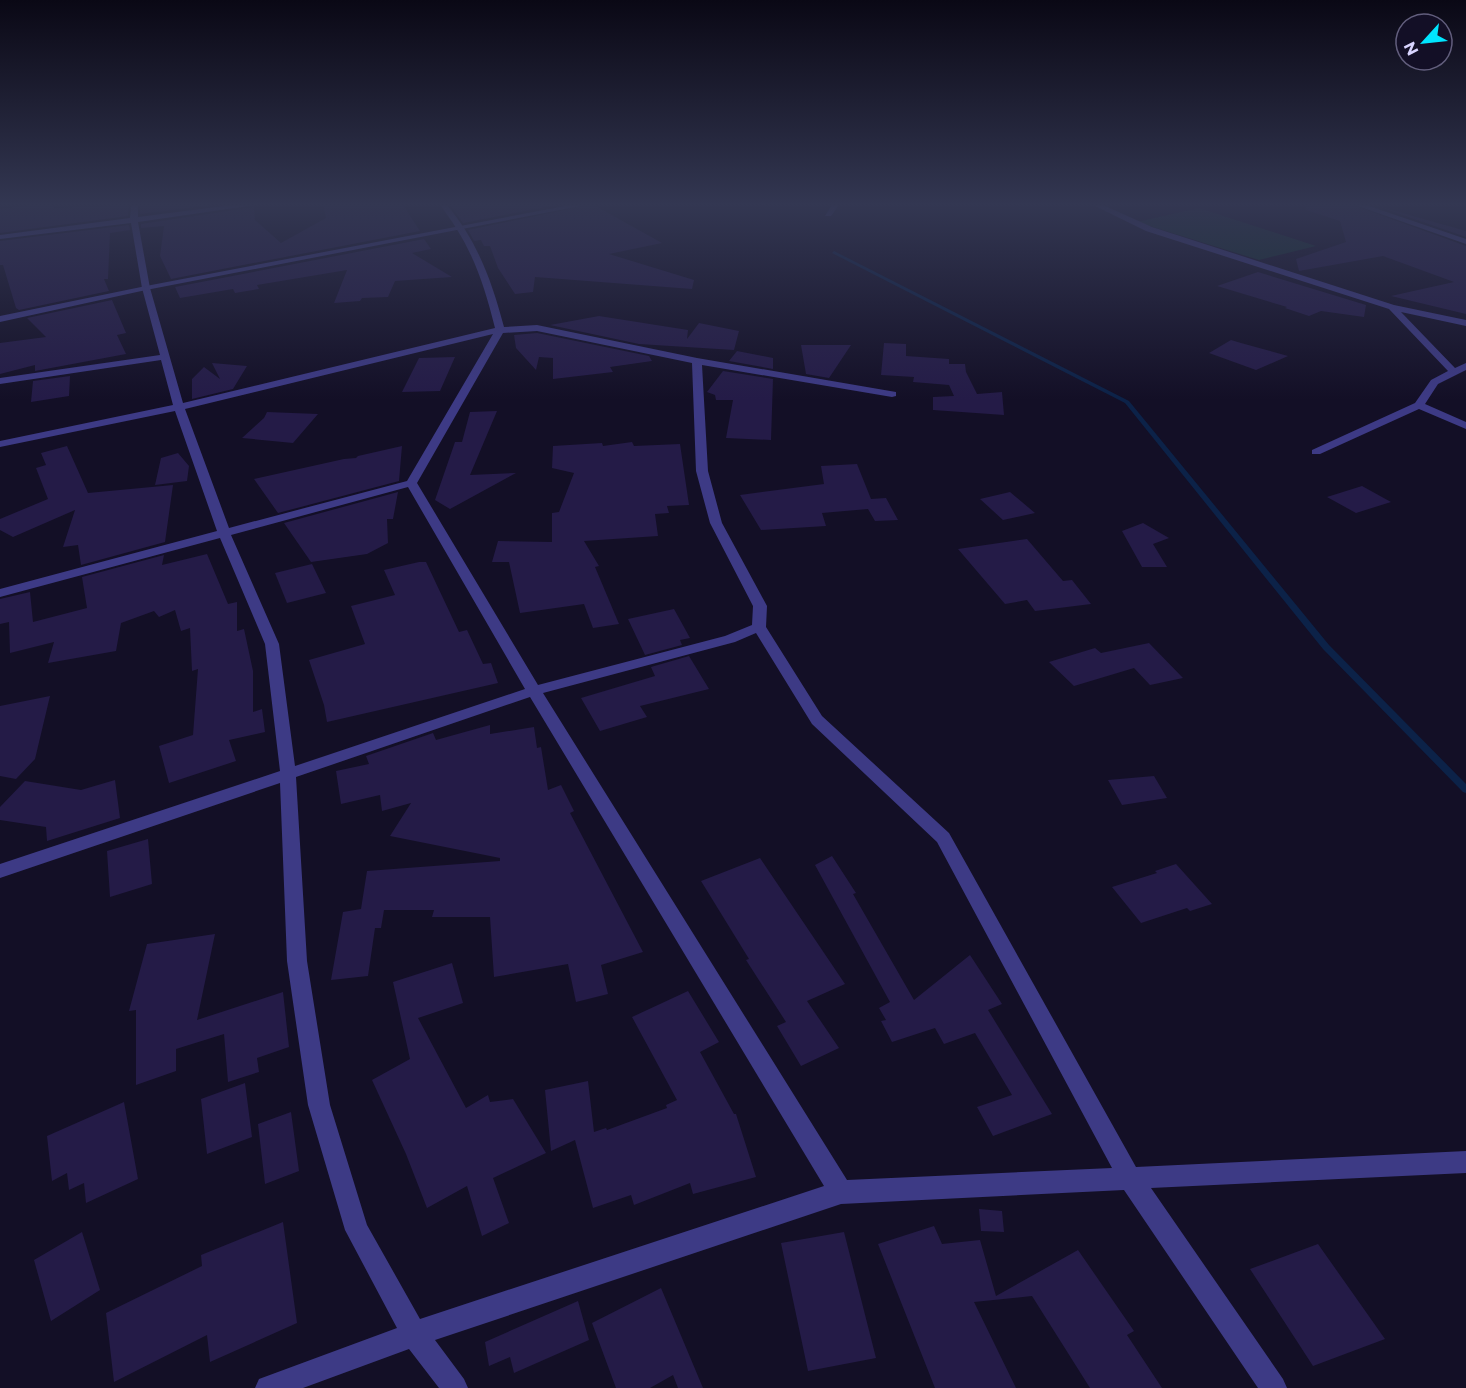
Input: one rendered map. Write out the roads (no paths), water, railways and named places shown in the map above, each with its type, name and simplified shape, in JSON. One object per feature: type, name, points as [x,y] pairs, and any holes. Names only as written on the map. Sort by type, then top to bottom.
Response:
[{"type":"street","points":[[143,270],[179,407],[225,535],[272,644],[288,773],[297,961],[319,1105],[357,1230],[414,1334],[455,1388]]},
{"type":"street","points":[[0,319],[244,270]]},
{"type":"street","points":[[0,593],[225,535],[411,483],[500,330],[485,270]]},
{"type":"street","points":[[1276,270],[1392,307],[1466,323]]},
{"type":"street","points":[[1392,307],[1454,372]]},
{"type":"street","points":[[0,444],[179,407],[500,330],[537,328],[697,361],[892,394]]},
{"type":"street","points":[[0,381],[165,357]]},
{"type":"street","points":[[697,361],[702,471],[716,523],[760,606],[759,627],[817,720],[943,838],[1130,1177],[1274,1388]]},
{"type":"street","points":[[1316,452],[1419,405],[1434,382],[1466,366]]},
{"type":"street","points":[[1419,405],[1466,426]]},
{"type":"street","points":[[411,483],[534,690],[841,1192]]},
{"type":"street","points":[[0,871],[534,690],[730,639],[759,627]]},
{"type":"street","points":[[268,1388],[414,1334],[841,1192],[1466,1162]]},
{"type":"waterway","points":[[869,270],[1127,402],[1326,647],[1466,790]]}]
